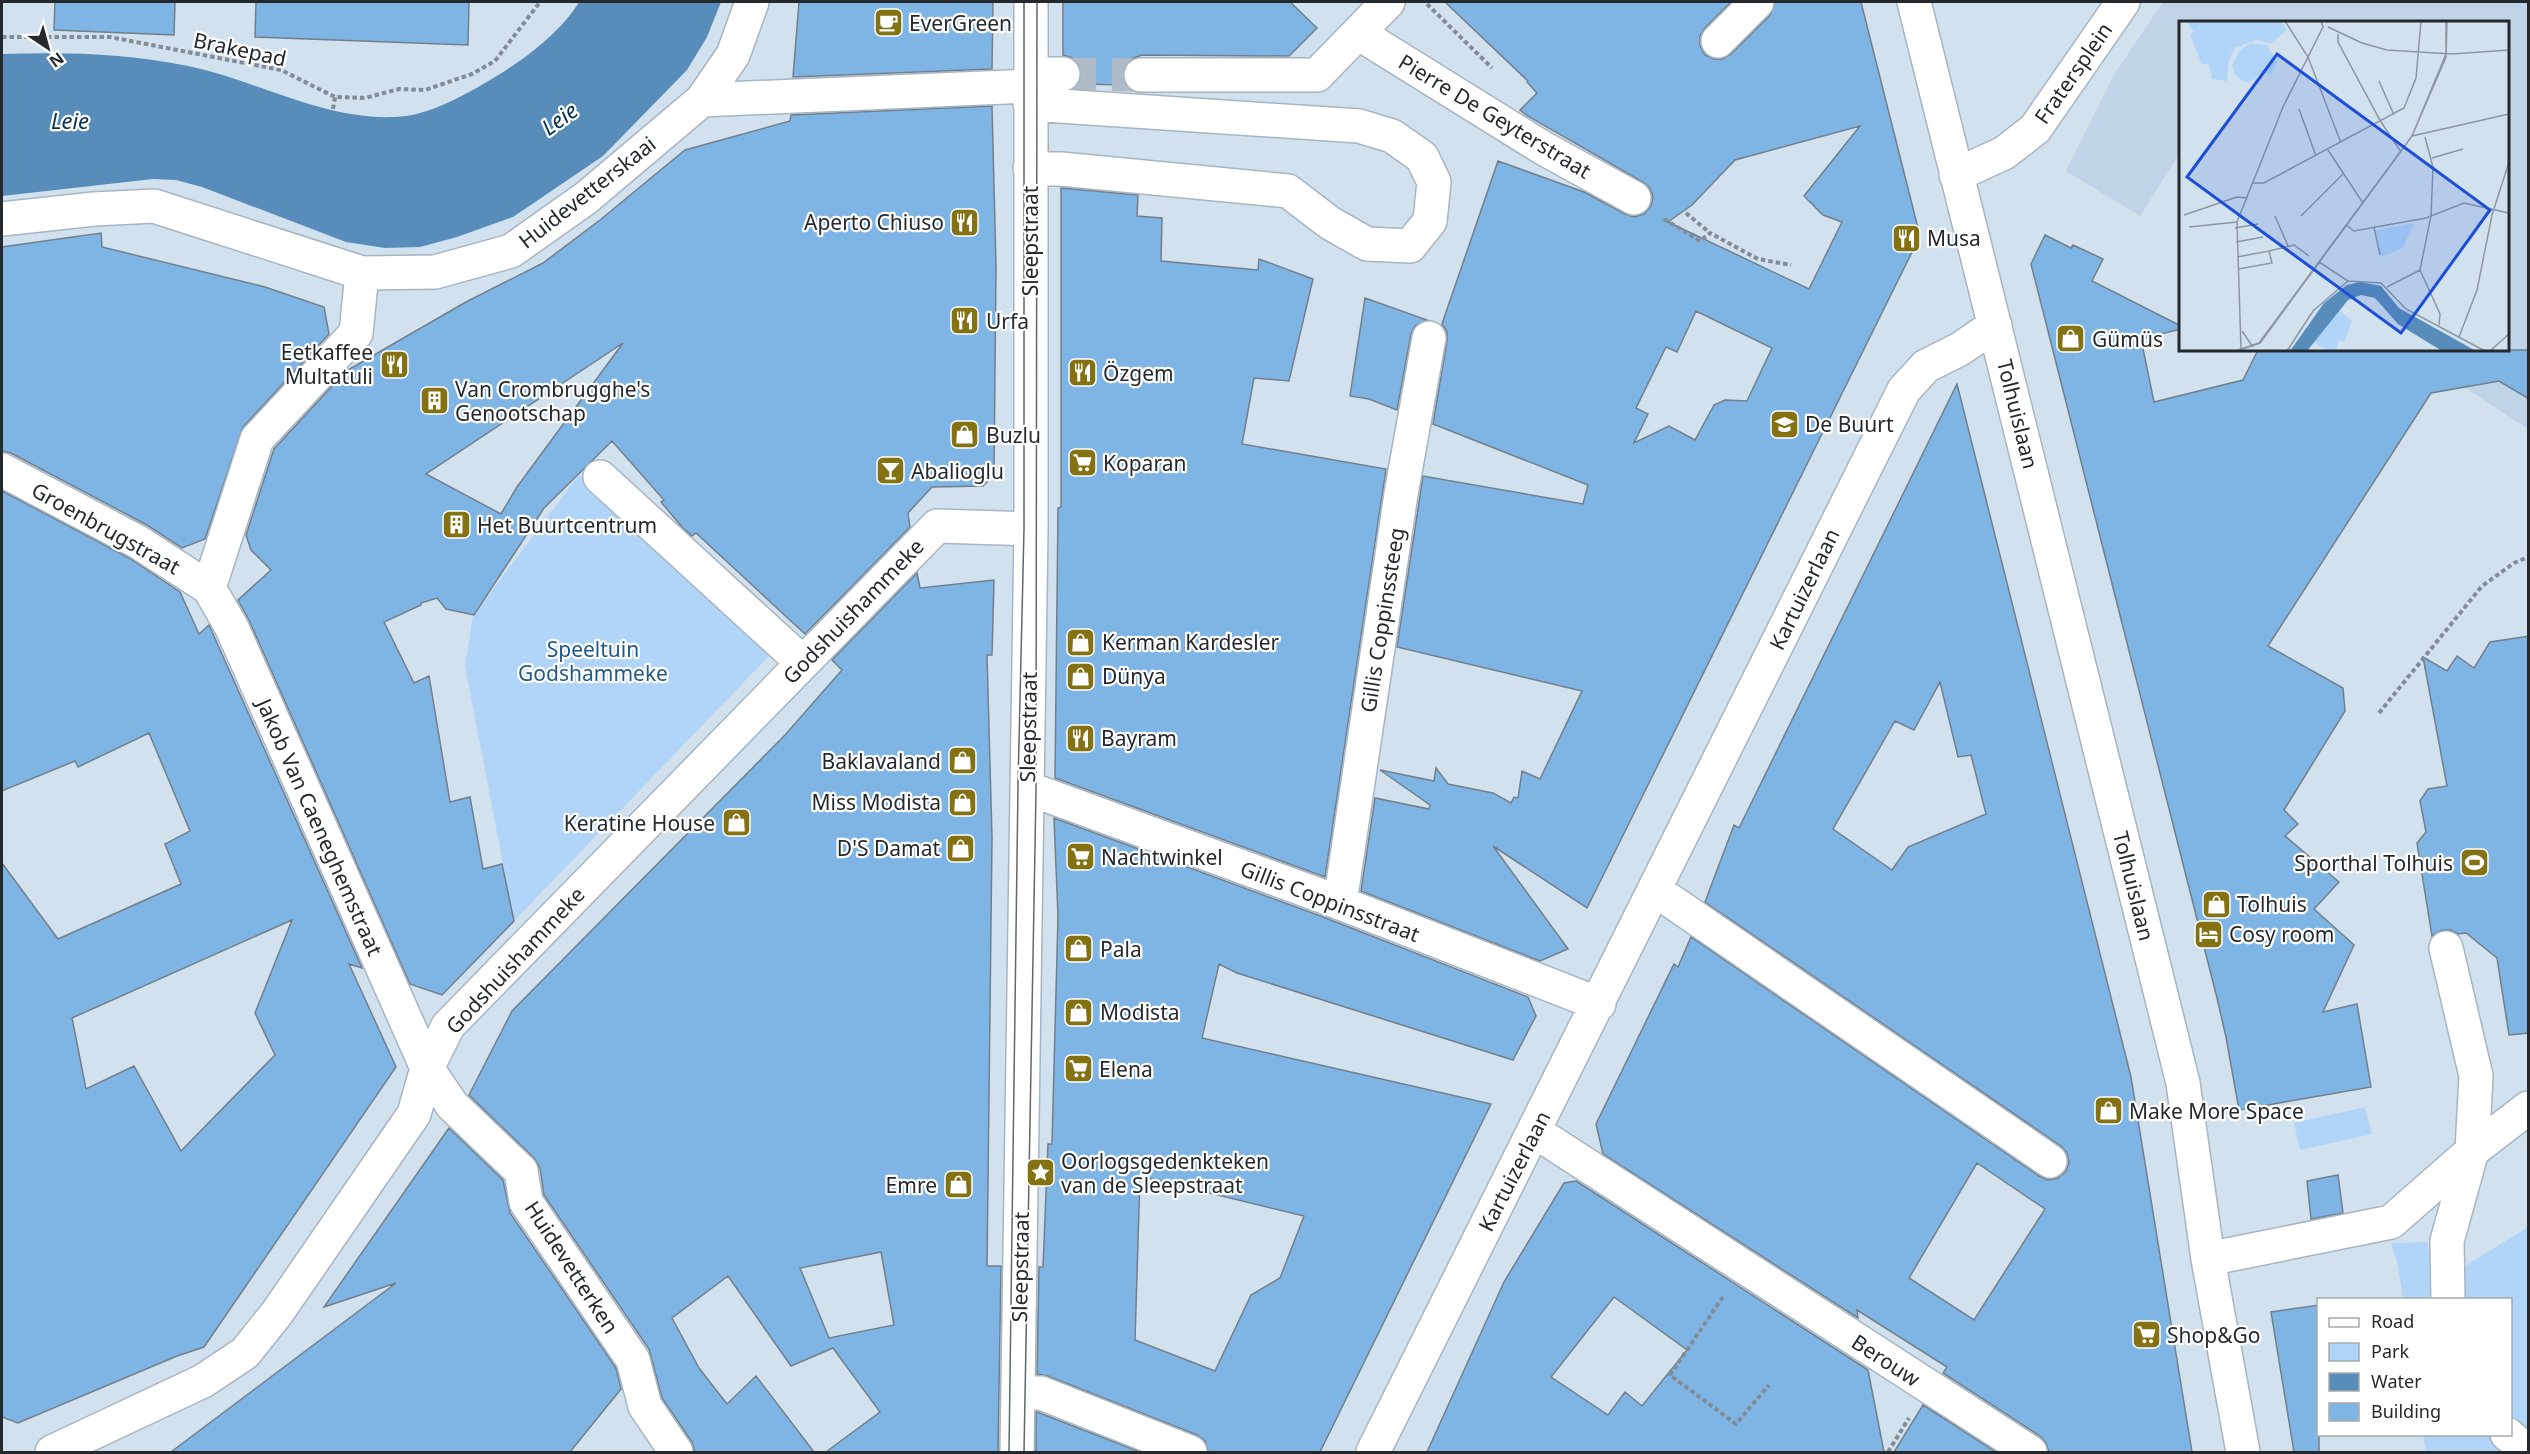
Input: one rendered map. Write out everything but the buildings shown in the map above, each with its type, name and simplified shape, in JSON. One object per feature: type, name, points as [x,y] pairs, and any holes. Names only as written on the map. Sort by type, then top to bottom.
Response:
[{"type":"street","name":"Huidevetterskaai","points":[[2,219],[94,208],[154,206],[362,273],[435,272],[511,251],[586,198],[702,100],[732,56],[752,2]]},
{"type":"street","name":"Sleepstraat","points":[[1017,1452],[1031,528],[1030,2]]},
{"type":"street","points":[[1141,75],[1317,75],[1388,2]]},
{"type":"street","points":[[1718,41],[1756,2]]},
{"type":"street","points":[[1914,2],[1995,325]]},
{"type":"street","name":"Fratersplein","points":[[1956,175],[2004,153],[2035,129],[2123,2]]},
{"type":"street","name":"Pierre De Geyterstraat","points":[[1358,33],[1542,148],[1634,198]]},
{"type":"street","points":[[1030,88],[1063,74]]},
{"type":"street","points":[[702,100],[1030,88],[1359,126],[1392,136],[1414,152],[1422,158],[1434,182],[1430,221],[1410,246],[1367,244],[1330,223],[1288,191],[1030,168]]},
{"type":"street","points":[[209,588],[257,439],[356,333],[362,273]]},
{"type":"street","name":"Kartuizerlaan","points":[[1373,1452],[1904,390],[1926,366],[1960,349],[1995,325]]},
{"type":"street","name":"Tolhuislaan","points":[[1995,325],[2183,1083],[2208,1259],[2243,1452]]},
{"type":"street","name":"Gillis Coppinssteeg","points":[[1340,903],[1401,494],[1429,338]]},
{"type":"street","name":"Groenbrugstraat","points":[[2,471],[138,542],[209,588]]},
{"type":"street","points":[[600,477],[803,663]]},
{"type":"street","name":"Godshuishammeke","points":[[52,1452],[203,1381],[244,1353],[277,1313],[414,1114],[427,1068],[448,1026],[937,526],[1031,528]]},
{"type":"street","name":"Jakob Van Caeneghemstraat","points":[[209,588],[232,628],[427,1068]]},
{"type":"street","name":"Gillis Coppinsstraat","points":[[1027,788],[1340,903],[1599,1004]]},
{"type":"street","points":[[1655,890],[2050,1161]]},
{"type":"street","points":[[2446,948],[2476,1076],[2472,1151],[2447,1241],[2448,1298]]},
{"type":"street","name":"Huidevetterken","points":[[427,1068],[452,1105],[521,1171],[526,1202],[633,1360],[645,1406],[676,1452]]},
{"type":"street","points":[[2208,1259],[2391,1222],[2472,1151],[2529,1108]]},
{"type":"street","name":"Berouw","points":[[1534,1131],[2030,1452]]},
{"type":"street","points":[[1018,1393],[1041,1393],[1190,1452]]},
{"type":"street","points":[[2509,1436],[2529,1452]]},
{"type":"path","name":"Brakepad","points":[[2,37],[110,37],[281,70],[335,97],[366,98],[399,89],[425,90],[472,74],[495,61],[540,2]]},
{"type":"path","points":[[1424,2],[1498,74]]},
{"type":"path","points":[[333,109],[335,97]]},
{"type":"path","points":[[1634,198],[1673,226],[1700,241],[1710,232]]},
{"type":"path","points":[[1686,213],[1710,232],[1758,259],[1791,266]]},
{"type":"path","points":[[2379,713],[2482,586],[2514,562],[2529,557]]},
{"type":"path","points":[[1743,1267],[1670,1375],[1736,1424],[1769,1385]]},
{"type":"shaded area","points":[[2163,2],[2528,2],[2528,429],[2444,374],[2431,351],[2509,351],[2509,21],[2179,21],[2179,155],[2140,216],[2066,171],[2115,73]]},
{"type":"green space","name":"Speeltuin Godshammeke","points":[[579,475],[769,656],[514,921],[465,666],[473,616]]},
{"type":"green space","points":[[2365,1107],[2372,1134],[2300,1150],[2294,1123]]},
{"type":"green space","points":[[2528,1227],[2528,1441],[2512,1430],[2512,1298],[2459,1298],[2459,1270]]},
{"type":"green space","points":[[2427,1242],[2433,1277],[2433,1298],[2403,1298],[2398,1265],[2391,1243]]},
{"type":"green space","points":[[2423,1436],[2493,1436],[2512,1452],[2426,1452]]},
{"type":"water","name":"Leie","points":[[579,2],[721,2],[707,37],[687,70],[603,156],[513,217],[457,237],[420,247],[385,248],[346,242],[202,187],[176,180],[153,179],[2,196],[2,54],[95,54],[142,58],[213,72],[290,98],[342,112],[368,116],[408,116],[447,103],[506,70],[552,34]]},
{"type":"tunnel","points":[[1063,74],[1141,75]]},
{"type":"tram line","points":[[1009,1452],[1018,785],[1024,529],[1024,2]]},
{"type":"tram line","points":[[1024,1452],[1036,792],[1037,2]]},
{"type":"place","name":"EverGreen","points":[[888,23]]},
{"type":"place","name":"Aperto Chiuso","points":[[965,222]]},
{"type":"place","name":"Musa","points":[[1906,238]]},
{"type":"place","name":"Urfa","points":[[965,321]]},
{"type":"place","name":"Gümüs","points":[[2071,339]]},
{"type":"place","name":"Eetkaffee Multatuli","points":[[394,364]]},
{"type":"place","name":"Özgem","points":[[1082,373]]},
{"type":"place","name":"Van Crombrugghe's Genootschap","points":[[434,401]]},
{"type":"place","name":"De Buurt","points":[[1784,424]]},
{"type":"place","name":"Buzlu","points":[[965,435]]},
{"type":"place","name":"Koparan","points":[[1082,463]]},
{"type":"place","name":"Abalioglu","points":[[890,471]]},
{"type":"place","name":"Het Buurtcentrum","points":[[456,525]]},
{"type":"place","name":"Kerman Kardesler","points":[[1081,642]]},
{"type":"place","name":"Dünya","points":[[1081,676]]},
{"type":"place","name":"Bayram","points":[[1080,738]]},
{"type":"place","name":"Baklavaland","points":[[962,761]]},
{"type":"place","name":"Miss Modista","points":[[962,802]]},
{"type":"place","name":"Keratine House","points":[[736,823]]},
{"type":"place","name":"D'S Damat","points":[[961,848]]},
{"type":"place","name":"Nachtwinkel","points":[[1080,857]]},
{"type":"place","name":"Sporthal Tolhuis","points":[[2474,863]]},
{"type":"place","name":"Tolhuis","points":[[2216,904]]},
{"type":"place","name":"Cosy room","points":[[2208,934]]},
{"type":"place","name":"Pala","points":[[1079,949]]},
{"type":"place","name":"Modista","points":[[1079,1012]]},
{"type":"place","name":"Elena","points":[[1078,1069]]},
{"type":"place","name":"Make More Space","points":[[2108,1111]]},
{"type":"place","name":"Oorlogsgedenkteken van de Sleepstraat","points":[[1040,1173]]},
{"type":"place","name":"Emre","points":[[958,1185]]},
{"type":"place","name":"Shop&Go","points":[[2146,1335]]}]
